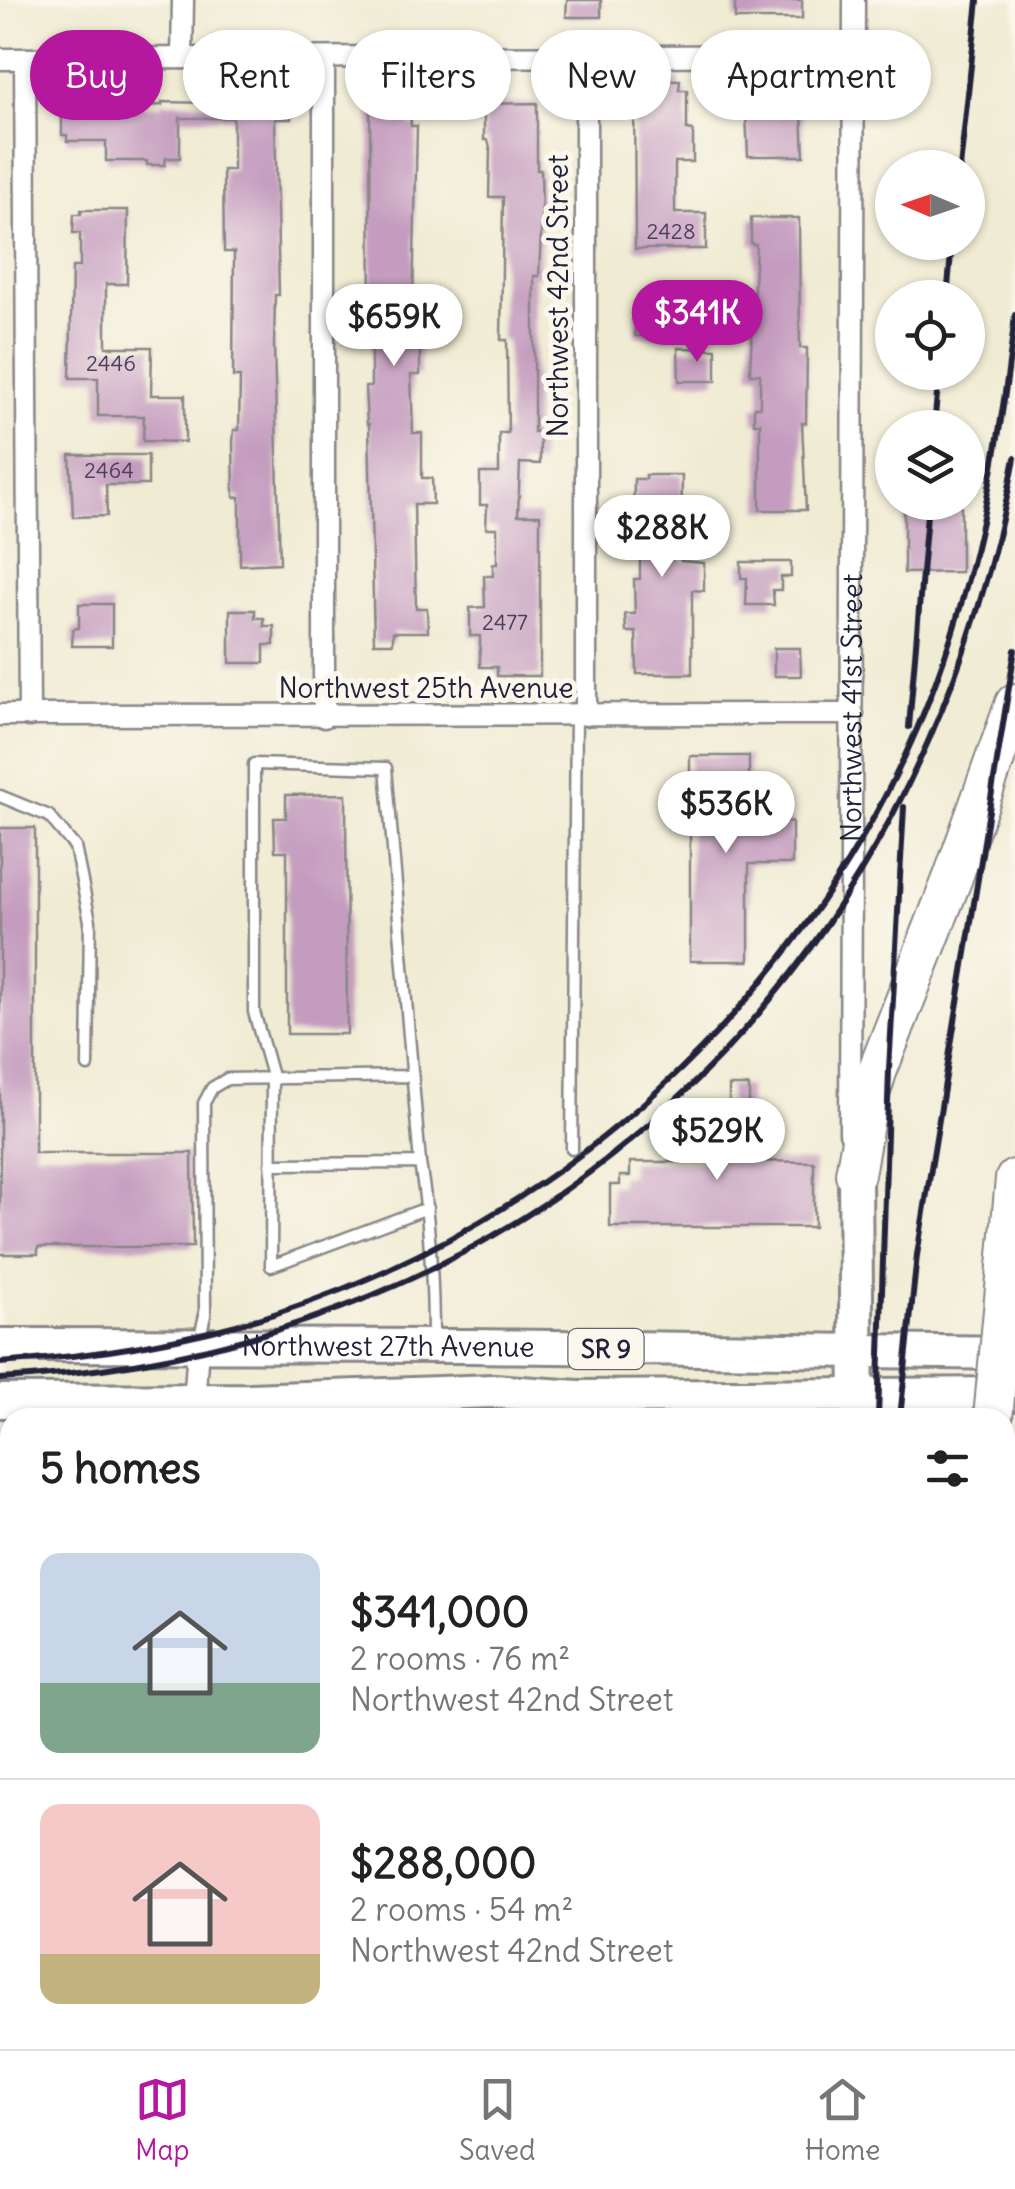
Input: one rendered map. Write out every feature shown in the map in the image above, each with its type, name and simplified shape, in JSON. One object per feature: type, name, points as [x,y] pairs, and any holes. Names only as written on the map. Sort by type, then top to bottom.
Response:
[{"type":"highway","points":[[855,1174],[877,1072],[954,877],[1015,703]]},
{"type":"highway","points":[[993,1408],[1015,1178]]},
{"type":"main road","name":"Northwest 41st Street","points":[[855,1174],[856,1406]]},
{"type":"main road","name":"Northwest 27th Avenue","points":[[0,1346],[472,1346],[1015,1353]]},
{"type":"main road","points":[[472,1346],[499,1363],[526,1406],[550,1374],[582,1366],[612,1349]]},
{"type":"main road","name":"Northwest 27th Avenue","points":[[0,1401],[193,1408],[494,1391],[526,1406],[769,1400],[856,1406],[1015,1394]]},
{"type":"street","points":[[0,59],[182,58],[183,0]]},
{"type":"street","name":"Northwest 41st Street","points":[[854,0],[854,30]]},
{"type":"street","points":[[325,58],[531,56]]},
{"type":"street","points":[[25,59],[29,716]]},
{"type":"street","points":[[324,120],[324,717]]},
{"type":"street","name":"Northwest 42nd Street","points":[[581,715],[586,120]]},
{"type":"street","name":"Northwest 41st Street","points":[[854,120],[848,1119],[855,1174]]},
{"type":"street","name":"Northwest 25th Avenue","points":[[0,715],[853,714]]},
{"type":"street","points":[[193,1408],[198,1347]]},
{"type":"lane","points":[[572,1150],[581,715]]},
{"type":"lane","points":[[427,1208],[271,1266],[272,1076],[254,1012],[254,764],[386,768],[420,1163],[427,1208],[432,1244],[432,1346]]},
{"type":"lane","points":[[0,796],[48,816],[75,847],[90,922],[88,1066]]},
{"type":"lane","points":[[198,1347],[204,1315],[204,1104],[212,1088],[227,1079],[272,1076],[412,1076]]},
{"type":"lane","points":[[271,1164],[420,1163]]},
{"type":"building","points":[[567,0],[601,0],[601,17],[566,17]]},
{"type":"building","points":[[735,0],[802,0],[802,19],[735,19]]},
{"type":"building","points":[[671,80],[680,80],[679,90],[687,90],[687,130],[693,131],[693,162],[675,162],[675,213],[706,213],[706,249],[635,249],[634,120],[671,120]]},
{"type":"building","points":[[163,102],[183,102],[180,158],[166,158],[165,165],[106,161],[106,141],[67,141],[67,135],[62,135],[62,120],[163,120]]},
{"type":"building","points":[[511,103],[531,103],[531,120],[537,120],[537,170],[541,170],[539,276],[534,276],[534,432],[540,431],[540,464],[520,463],[518,515],[540,515],[540,676],[497,676],[497,667],[480,667],[480,636],[470,636],[470,608],[485,607],[484,576],[493,576],[493,564],[497,564],[497,528],[486,528],[487,505],[480,505],[480,473],[499,473],[499,433],[508,433],[507,340],[501,340],[503,197],[489,197],[490,148],[488,140],[484,140],[484,120],[511,120]]},
{"type":"building","points":[[233,120],[275,120],[279,295],[275,295],[274,346],[280,563],[240,565],[240,497],[234,497],[233,442],[234,430],[239,430],[240,377],[233,377],[234,252],[224,252],[223,170],[233,170]]},
{"type":"building","points":[[370,120],[411,120],[411,126],[417,126],[413,303],[420,303],[420,375],[411,375],[413,433],[422,433],[422,478],[432,478],[433,504],[414,504],[416,608],[427,608],[428,632],[393,632],[393,643],[374,643],[365,387],[371,387]]},
{"type":"building","points":[[746,120],[802,120],[804,156],[748,156]]},
{"type":"building","points":[[81,210],[128,210],[127,284],[106,284],[106,347],[152,347],[151,395],[185,395],[185,442],[143,441],[144,416],[98,416],[98,378],[70,378],[72,267],[80,267],[80,233],[73,233],[74,214],[81,214]]},
{"type":"building","points":[[751,218],[799,218],[800,348],[807,348],[806,423],[802,423],[806,510],[760,510],[760,423],[754,423],[754,407],[760,407],[760,374],[750,374],[756,244],[751,244]]},
{"type":"building","points":[[646,300],[685,300],[684,336],[635,336],[637,309],[646,309]]},
{"type":"building","points":[[678,348],[716,349],[716,381],[679,381]]},
{"type":"building","points":[[70,455],[148,455],[148,485],[106,485],[107,516],[73,517]]},
{"type":"building","points":[[646,475],[682,475],[681,561],[704,563],[704,591],[692,590],[692,674],[637,674],[636,632],[626,632],[625,614],[635,614],[634,579],[640,579],[640,546],[633,546],[634,479],[646,479]]},
{"type":"building","points":[[904,520],[961,520],[961,572],[904,573]]},
{"type":"building","points":[[741,562],[791,562],[791,577],[781,577],[781,590],[773,590],[774,605],[746,605],[747,578],[741,578]]},
{"type":"building","points":[[79,604],[112,604],[112,646],[72,646],[73,629],[79,628]]},
{"type":"building","points":[[230,610],[255,610],[255,618],[264,618],[264,626],[274,626],[274,645],[264,645],[264,663],[230,663]]},
{"type":"building","points":[[774,648],[800,648],[801,676],[774,676]]},
{"type":"building","points":[[690,756],[749,756],[749,822],[792,822],[792,864],[749,864],[749,961],[690,961]]},
{"type":"building","points":[[346,794],[347,1034],[287,1034],[287,851],[275,851],[274,818],[286,818],[286,795]]},
{"type":"building","points":[[0,828],[35,828],[35,1153],[192,1153],[193,1247],[38,1247],[38,1254],[0,1254]]},
{"type":"building","points":[[729,1086],[749,1086],[749,1161],[814,1162],[814,1227],[610,1227],[610,1185],[620,1185],[620,1176],[630,1176],[630,1162],[702,1162],[701,1136],[709,1136],[709,1107],[729,1107]]},
{"type":"railway","points":[[962,150],[978,0]]},
{"type":"railway","points":[[949,280],[950,260]]},
{"type":"railway","points":[[0,1363],[105,1352],[209,1332],[277,1313],[381,1273],[480,1222],[573,1160],[659,1090],[737,1010],[807,923],[867,829],[917,729],[954,629],[981,526],[1001,421],[1015,315]]},
{"type":"railway","points":[[936,410],[937,390]]},
{"type":"railway","points":[[0,1379],[194,1352],[372,1296],[532,1212],[673,1103],[793,971],[891,818],[965,646],[1015,458]]},
{"type":"railway","points":[[909,727],[926,520]]},
{"type":"railway","points":[[901,1408],[917,1255],[1015,650]]},
{"type":"railway","points":[[878,1408],[889,1069],[904,807]]}]
